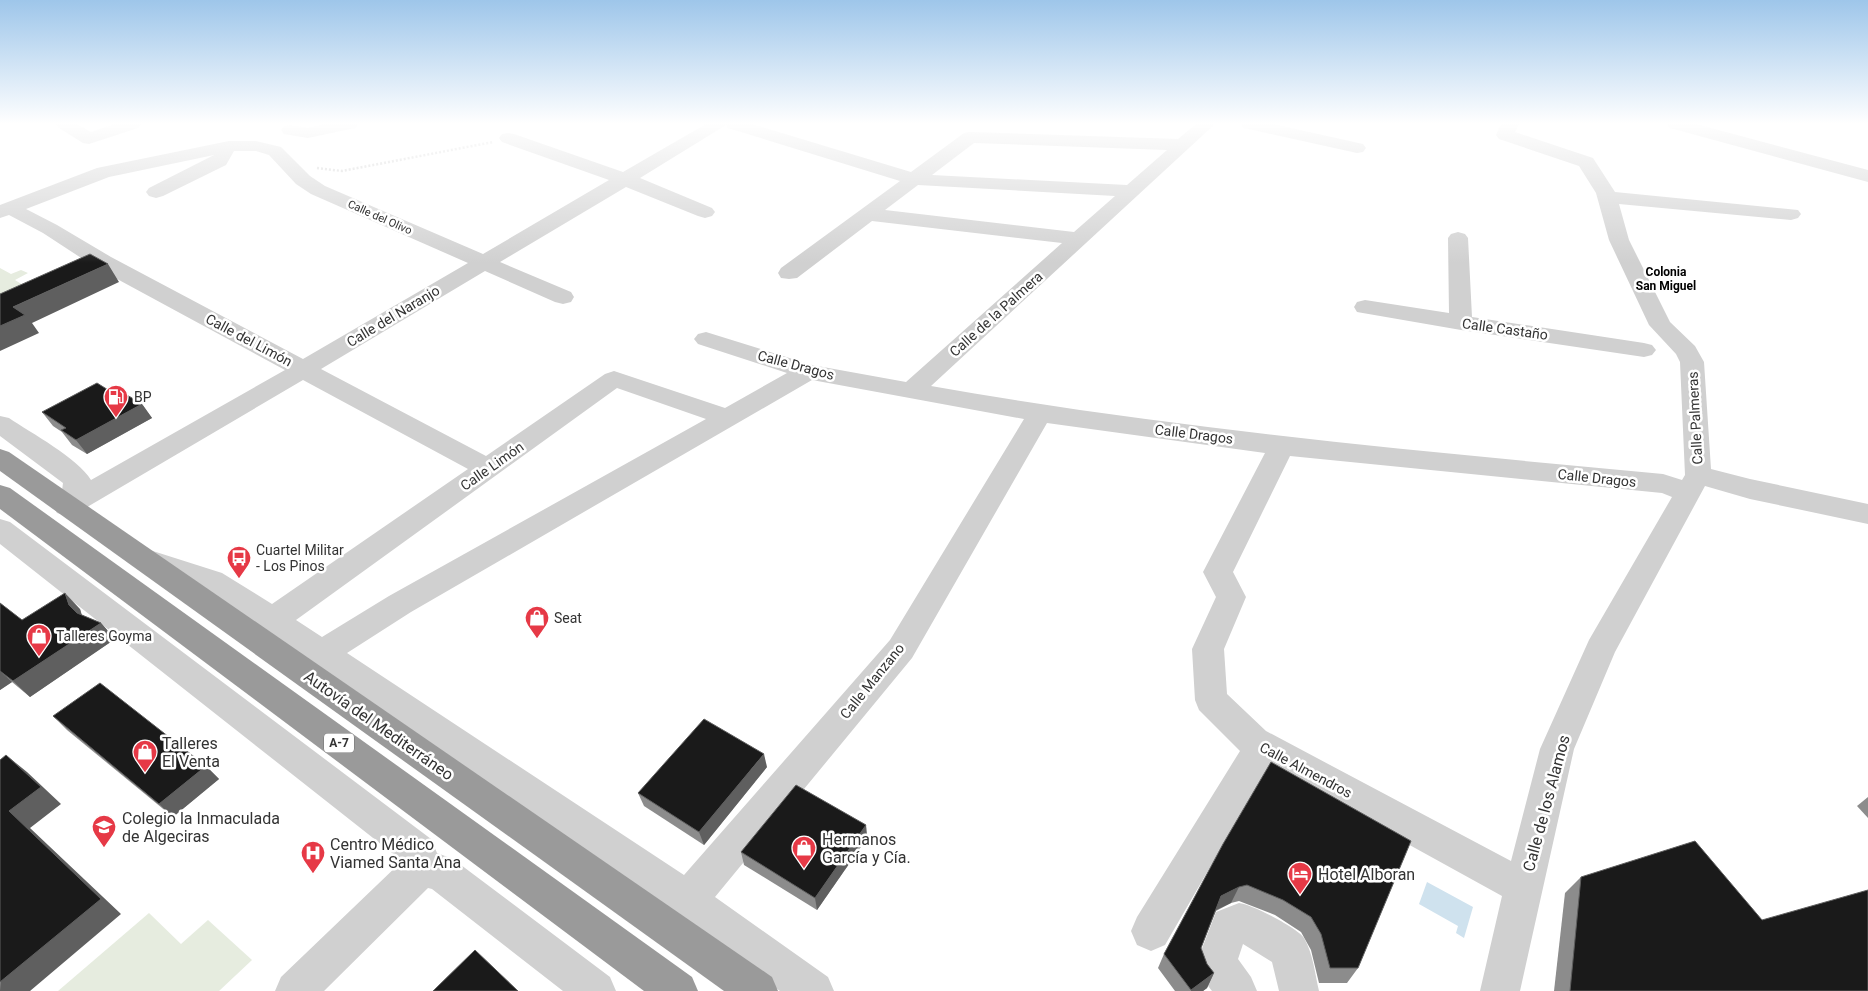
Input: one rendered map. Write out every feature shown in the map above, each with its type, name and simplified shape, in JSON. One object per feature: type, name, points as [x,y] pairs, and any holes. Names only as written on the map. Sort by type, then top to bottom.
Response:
[{"type":"highway","name":"Autovía del Mediterráneo","points":[[0,458],[758,991]]},
{"type":"highway","name":"A-7","points":[[0,495],[678,991]]},
{"type":"street","points":[[5,210],[112,170]]},
{"type":"street","points":[[156,192],[200,170]]},
{"type":"street","name":"Calle del Olivo","points":[[293,170],[302,180],[318,190],[563,297]]},
{"type":"street","points":[[597,170],[705,212]]},
{"type":"street","name":"Calle del Naranjo","points":[[67,506],[304,369],[640,170]]},
{"type":"street","points":[[888,170],[914,178],[1014,186],[1132,191]]},
{"type":"street","points":[[789,273],[925,170]]},
{"type":"street","name":"Calle de la Palmera","points":[[913,389],[1155,170]]},
{"type":"street","name":"Calle Palmeras","points":[[1591,170],[1607,197],[1619,240],[1660,325],[1687,351],[1692,362],[1694,483]]},
{"type":"street","points":[[1847,170],[1868,176]]},
{"type":"street","points":[[1607,197],[1790,214]]},
{"type":"street","name":"Calle del Limón","points":[[5,210],[50,228],[103,262],[489,469]]},
{"type":"street","points":[[867,214],[1079,239]]},
{"type":"street","points":[[1458,238],[1461,323]]},
{"type":"street","points":[[77,274],[103,262]]},
{"type":"street","name":"Calle Castaño","points":[[1365,307],[1644,350],[1692,362]]},
{"type":"street","points":[[1644,350],[1660,325]]},
{"type":"street","name":"Calle Dragos","points":[[706,339],[808,372],[913,389],[1040,414],[1282,446],[1663,484],[1694,483],[1750,489],[1868,514]]},
{"type":"street","points":[[322,653],[400,604],[808,372]]},
{"type":"street","name":"Calle Limón","points":[[273,620],[614,379],[726,417]]},
{"type":"street","name":"Calle Manzano","points":[[688,900],[900,649],[1040,414]]},
{"type":"street","points":[[0,424],[65,469],[77,480],[76,491],[67,506]]},
{"type":"street","name":"Calle Almendros","points":[[1282,446],[1218,572],[1231,596],[1208,649],[1211,700],[1254,742],[1523,887]]},
{"type":"street","name":"Calle de los Alamos","points":[[1500,991],[1557,749],[1600,649],[1694,483]]},
{"type":"street","points":[[0,529],[418,851],[421,869]]},
{"type":"street","points":[[142,559],[211,582],[273,620],[688,900],[814,991]]},
{"type":"street","points":[[1151,931],[1262,746]]},
{"type":"street","points":[[295,991],[421,869]]},
{"type":"street","points":[[421,869],[440,872],[596,991]]},
{"type":"street","points":[[1237,991],[1216,964],[1230,926],[1239,922],[1246,923],[1289,950],[1299,991]]},
{"type":"shaded area","points":[[0,268],[11,274],[21,270],[28,273],[15,280],[23,285],[0,296]]},
{"type":"shaded area","points":[[149,913],[181,944],[208,920],[252,960],[219,991],[58,991]]},
{"type":"water","points":[[1427,882],[1473,907],[1464,938],[1456,933],[1458,926],[1419,904]]},
{"type":"building","points":[[90,254],[108,264],[13,307],[25,315],[0,326],[0,294]]},
{"type":"building","points":[[97,383],[121,398],[127,395],[142,404],[76,440],[61,430],[66,428],[42,412]]},
{"type":"building","points":[[65,593],[69,605],[77,613],[101,623],[13,681],[0,671],[0,603],[22,620]]},
{"type":"building","points":[[100,683],[206,766],[159,804],[53,716]]},
{"type":"building","points":[[704,719],[764,754],[699,832],[638,793]]},
{"type":"building","points":[[6,755],[41,787],[9,811],[101,899],[0,982],[0,760]]},
{"type":"building","points":[[1271,762],[1411,841],[1358,968],[1330,968],[1321,934],[1311,917],[1283,900],[1247,885],[1221,896],[1201,948],[1207,964],[1214,973],[1191,990],[1164,954],[1223,844]]},
{"type":"building","points":[[796,785],[866,825],[815,898],[741,852]]},
{"type":"building","points":[[1695,841],[1762,920],[1868,890],[1868,991],[1570,991],[1581,877]]},
{"type":"building","points":[[475,950],[518,991],[433,991]]},
{"type":"place","name":"BP","points":[[116,418]]},
{"type":"place","name":"Cuartel Militar - Los Pinos","points":[[239,579]]},
{"type":"place","name":"Seat","points":[[537,639]]},
{"type":"place","name":"Talleres Goyma","points":[[39,657]]},
{"type":"place","name":"Talleres El Venta","points":[[145,773]]},
{"type":"place","name":"Colegio la Inmaculada de Algeciras","points":[[104,848]]},
{"type":"place","name":"Hermanos García y Cía.","points":[[804,869]]},
{"type":"place","name":"Centro Médico Viamed Santa Ana","points":[[313,874]]},
{"type":"place","name":"Hotel Alboran","points":[[1300,895]]},
{"type":"district","name":"Colonia San Miguel","points":[[1666,279]]}]
